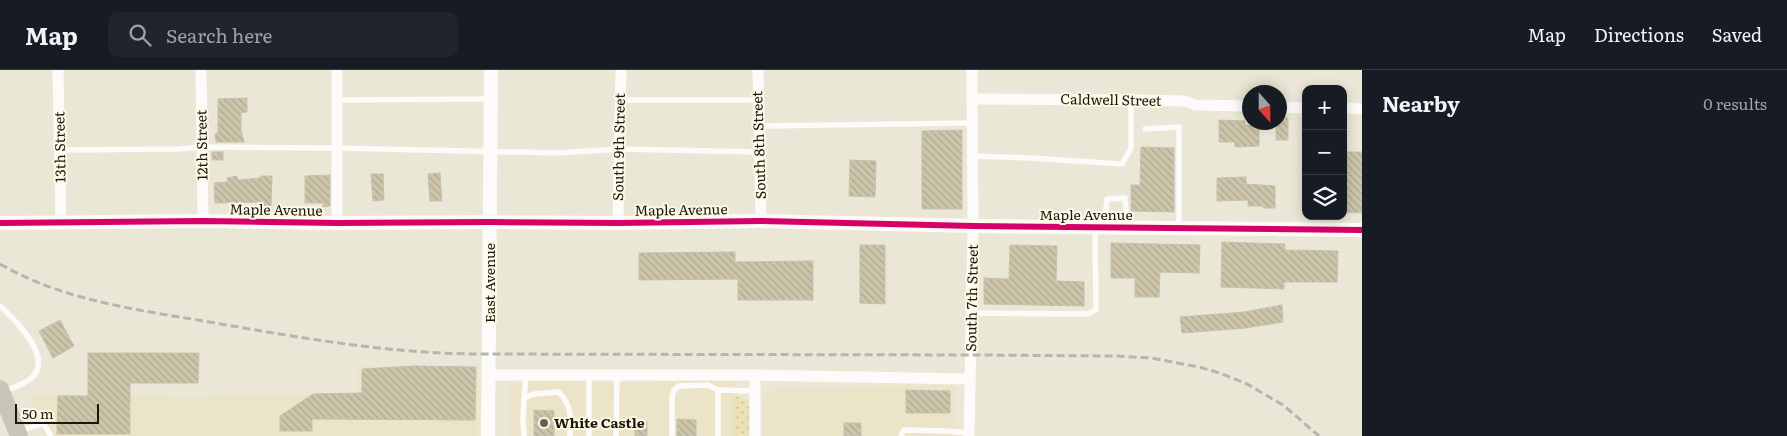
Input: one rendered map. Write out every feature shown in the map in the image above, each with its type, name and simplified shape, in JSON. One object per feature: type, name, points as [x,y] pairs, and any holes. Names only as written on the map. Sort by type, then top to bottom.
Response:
[{"type":"main road","points":[[1,391],[19,434]]},
{"type":"street","name":"13th Street","points":[[58,70],[61,224]]},
{"type":"street","name":"12th Street","points":[[201,70],[203,221]]},
{"type":"street","points":[[337,70],[337,223]]},
{"type":"street","name":"East Avenue","points":[[488,436],[491,70]]},
{"type":"street","name":"South 9th Street","points":[[618,223],[621,70]]},
{"type":"street","name":"South 8th Street","points":[[758,70],[762,221]]},
{"type":"street","name":"South 7th Street","points":[[969,434],[973,226],[972,70]]},
{"type":"street","name":"Caldwell Street","points":[[972,99],[1185,101],[1195,105],[1242,106]]},
{"type":"street","points":[[1287,107],[1302,108]]},
{"type":"street","points":[[1347,108],[1362,109]]},
{"type":"street","name":"Maple Avenue","points":[[0,223],[61,224],[203,221],[618,223],[762,221],[973,226],[1362,230]]},
{"type":"street","points":[[489,375],[755,375],[970,379]]},
{"type":"street","points":[[755,375],[755,436]]},
{"type":"lane","points":[[337,100],[491,99]]},
{"type":"lane","points":[[620,100],[758,100]]},
{"type":"lane","points":[[972,156],[1122,164],[1131,148],[1131,100]]},
{"type":"lane","points":[[759,126],[972,123]]},
{"type":"lane","points":[[1145,129],[1179,127],[1179,228]]},
{"type":"lane","points":[[60,150],[179,150],[202,147],[491,150],[558,153],[619,149],[760,152]]},
{"type":"lane","points":[[971,313],[1089,314],[1096,309],[1100,227],[1107,199],[1125,198],[1127,228]]},
{"type":"lane","points":[[0,306],[25,332],[39,361],[38,367],[30,379],[1,391]]},
{"type":"lane","points":[[524,436],[522,419],[526,375]]},
{"type":"lane","points":[[589,375],[589,436]]},
{"type":"lane","points":[[616,436],[617,375]]},
{"type":"lane","points":[[672,436],[672,396],[674,390],[679,386],[708,385],[718,390],[755,391]]},
{"type":"lane","points":[[718,390],[718,436]]},
{"type":"lane","points":[[524,398],[534,394],[559,392],[567,400],[571,416],[570,436]]},
{"type":"lane","points":[[19,434],[42,424],[51,436]]},
{"type":"lane","points":[[901,436],[904,430],[969,434]]},
{"type":"shaded area","points":[[358,366],[478,367],[477,436],[45,436],[32,401],[34,394],[187,397],[358,394]]},
{"type":"shaded area","points":[[540,381],[625,383],[734,382],[734,436],[510,436],[509,390],[512,384]]},
{"type":"shaded area","points":[[954,385],[955,436],[763,436],[763,400],[767,394],[776,388]]},
{"type":"shaded area","points":[[734,396],[743,397],[749,402],[749,436],[734,436]]},
{"type":"building","points":[[247,98],[247,112],[241,113],[241,131],[244,142],[216,142],[215,134],[218,133],[218,99]]},
{"type":"building","points":[[1288,118],[1288,140],[1276,140],[1276,130],[1287,130]]},
{"type":"building","points":[[1219,120],[1242,121],[1242,130],[1259,130],[1259,146],[1235,147],[1235,142],[1219,142]]},
{"type":"building","points":[[962,130],[962,209],[922,209],[922,131]]},
{"type":"building","points":[[1141,147],[1174,148],[1174,212],[1131,211],[1131,185],[1140,185]]},
{"type":"building","points":[[212,152],[223,152],[223,160],[212,160]]},
{"type":"building","points":[[1347,152],[1362,152],[1362,213],[1347,212]]},
{"type":"building","points":[[850,160],[876,161],[875,197],[849,196]]},
{"type":"building","points":[[440,173],[442,201],[430,201],[428,174]]},
{"type":"building","points":[[371,174],[383,174],[384,200],[373,201]]},
{"type":"building","points":[[330,175],[330,206],[323,207],[323,203],[305,203],[305,176]]},
{"type":"building","points":[[237,176],[238,180],[272,176],[271,206],[259,205],[260,202],[215,203],[214,183],[228,182],[227,178]]},
{"type":"building","points":[[1246,177],[1246,184],[1275,186],[1275,208],[1248,206],[1248,200],[1217,201],[1217,178]]},
{"type":"building","points":[[1222,242],[1285,244],[1285,250],[1338,251],[1337,282],[1284,282],[1284,289],[1221,287]]},
{"type":"building","points":[[1111,243],[1200,245],[1199,273],[1160,272],[1159,297],[1135,297],[1135,278],[1111,278]]},
{"type":"building","points":[[860,245],[885,245],[885,304],[860,303]]},
{"type":"building","points":[[1010,245],[1057,246],[1056,281],[1084,282],[1084,306],[984,304],[984,278],[1009,279]]},
{"type":"building","points":[[735,252],[735,262],[813,261],[813,300],[738,300],[738,279],[639,280],[639,253]]},
{"type":"building","points":[[1282,305],[1283,322],[1246,328],[1182,333],[1180,317],[1244,312]]},
{"type":"building","points":[[60,320],[74,346],[53,358],[39,331]]},
{"type":"building","points":[[88,353],[199,353],[198,383],[130,383],[130,434],[57,434],[58,396],[88,396]]},
{"type":"building","points":[[414,366],[476,367],[475,420],[312,419],[312,431],[280,431],[280,416],[313,394],[362,393],[362,369]]},
{"type":"building","points":[[906,390],[950,391],[950,413],[906,413]]},
{"type":"building","name":"White Castle","points":[[534,410],[554,411],[554,436],[534,436]]},
{"type":"building","points":[[677,419],[696,420],[696,436],[677,436]]},
{"type":"building","points":[[635,422],[647,422],[647,436],[635,436]]},
{"type":"building","points":[[844,423],[861,423],[861,436],[844,436]]},
{"type":"railway","points":[[0,264],[25,277],[51,287],[78,296],[132,309],[312,339],[409,351],[474,354],[979,355],[1151,358],[1199,367],[1247,384],[1283,405],[1319,436]]},
{"type":"cycle path","points":[[0,223],[203,221],[618,223],[761,221],[973,226],[1362,230]]},
{"type":"place","name":"White Castle","points":[[544,423]]}]
